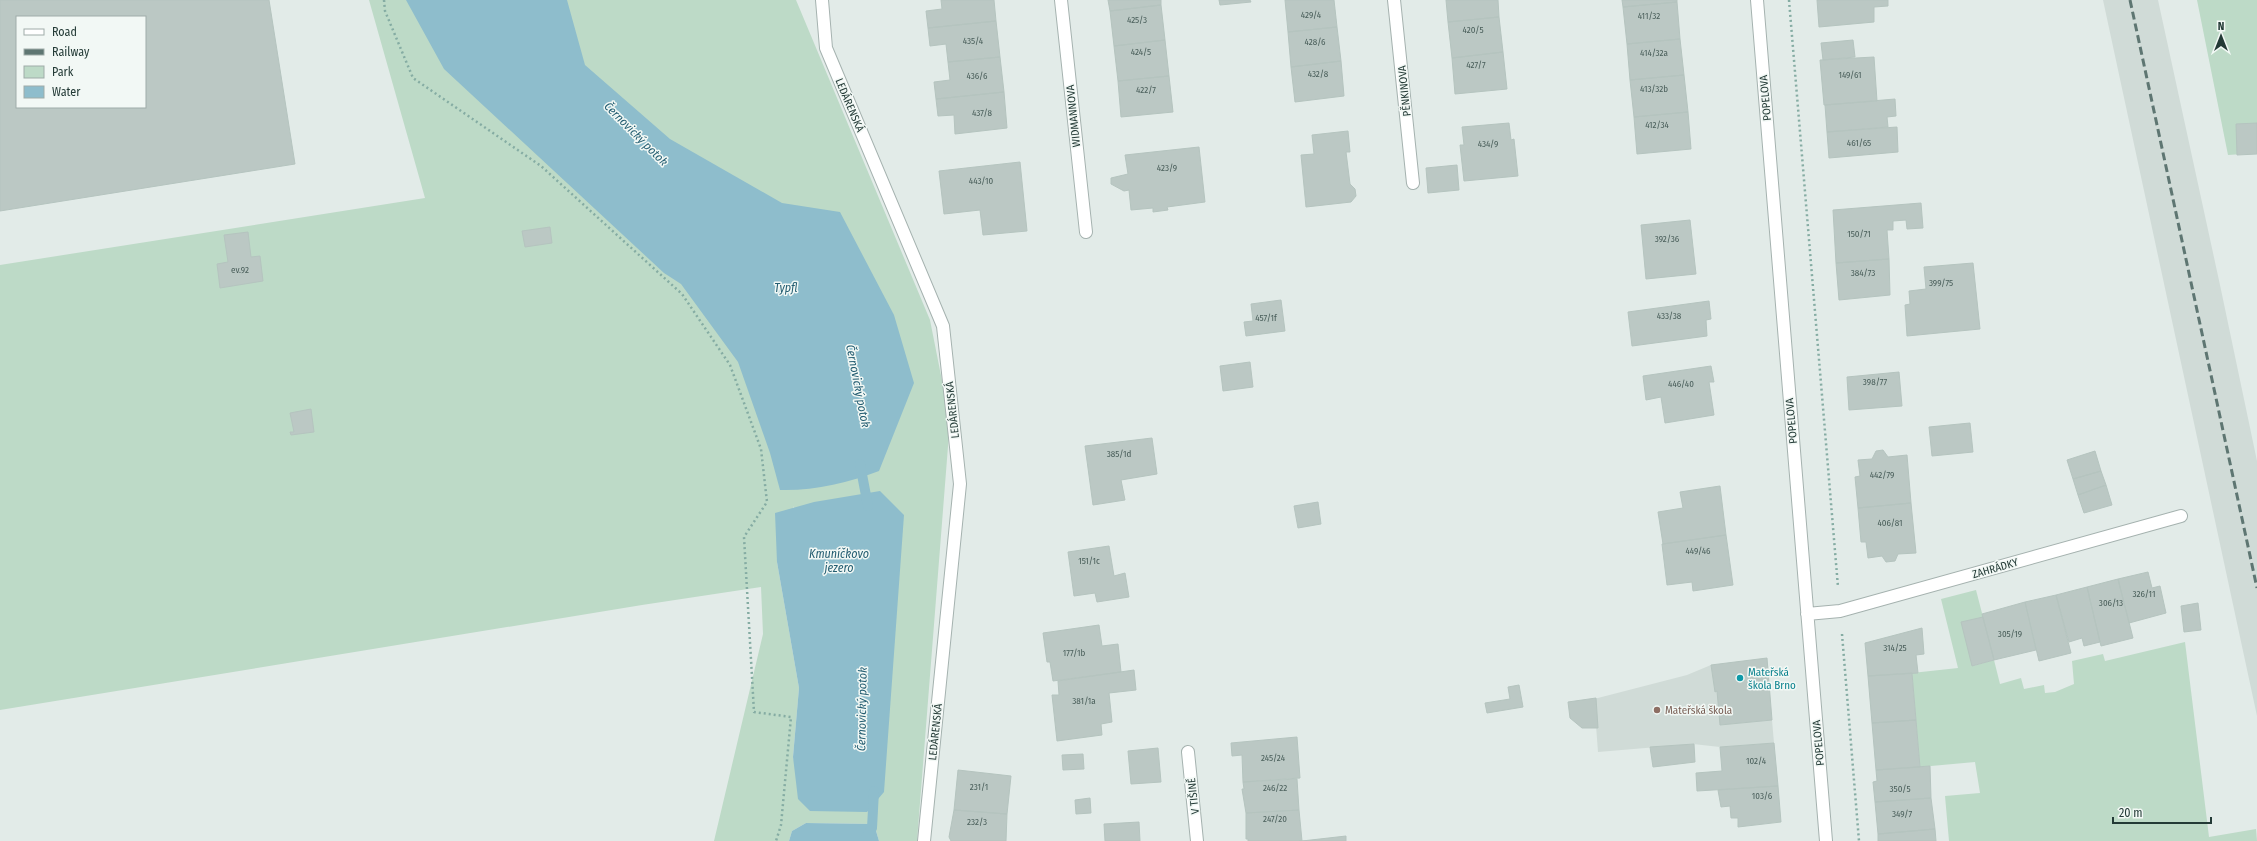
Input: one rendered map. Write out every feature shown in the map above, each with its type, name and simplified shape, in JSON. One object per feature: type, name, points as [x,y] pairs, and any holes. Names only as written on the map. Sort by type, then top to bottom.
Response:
[{"type":"street","name":"LEDÁRENSKÁ","points":[[822,0],[826,48],[943,326],[960,484],[924,841]]},
{"type":"street","name":"WIDMANNOVA","points":[[1061,0],[1086,232]]},
{"type":"street","name":"PĚNKINOVA","points":[[1394,0],[1413,182]]},
{"type":"street","name":"POPELOVA","points":[[1757,0],[1826,841]]},
{"type":"street","name":"ZAHRÁDKY","points":[[1807,614],[1840,611],[2181,516]]},
{"type":"street","name":"V TIŠINĚ","points":[[1188,752],[1197,841]]},
{"type":"path","points":[[384,0],[385,11],[413,78],[541,166],[682,294],[730,365],[761,449],[767,502],[744,537],[754,712],[791,717],[781,825],[776,841]]},
{"type":"path","points":[[1789,0],[1859,841]]},
{"type":"shaded area","points":[[2103,0],[2158,0],[2220,285],[2257,461],[2257,716]]},
{"type":"shaded area","name":"Mateřská škola","points":[[1711,665],[1715,689],[1719,695],[1720,725],[1772,720],[1774,743],[1720,747],[1693,744],[1598,752],[1594,699],[1687,675]]},
{"type":"green space","points":[[369,0],[796,0],[930,320],[950,421],[917,841],[879,841],[874,824],[806,823],[792,831],[789,841],[714,841],[763,634],[761,587],[642,605],[0,710],[0,265],[425,198]],"holes":[[[794,506],[810,811],[793,757],[799,688],[777,562]]]},
{"type":"green space","points":[[2197,0],[2257,0],[2257,153],[2228,155]]},
{"type":"green space","points":[[1976,590],[1983,617],[1973,666],[1994,660],[2000,684],[2021,678],[2024,689],[2044,685],[2045,693],[2055,692],[2074,684],[2072,661],[2103,654],[2105,661],[2185,642],[2209,837],[2256,829],[2257,841],[1949,841],[1945,796],[1980,793],[1975,762],[1920,767],[1912,673],[1958,668],[1941,599]]},
{"type":"water","name":"Typfl","points":[[406,0],[567,0],[585,65],[670,139],[782,203],[840,212],[894,315],[914,383],[879,471],[855,479],[818,488],[780,490],[770,453],[738,362],[681,284],[664,273],[444,69]]},
{"type":"water","name":"Kmuníčkovo jezero","points":[[880,491],[904,515],[884,792],[867,812],[810,811],[798,799],[793,757],[799,688],[777,562],[775,513],[814,502]]},
{"type":"water","points":[[806,823],[874,824],[879,841],[789,841],[792,831]]},
{"type":"building","points":[[0,0],[269,0],[295,164],[0,211]]},
{"type":"building","points":[[941,0],[994,0],[996,21],[928,28],[926,11],[942,9]]},
{"type":"building","points":[[1108,0],[1161,0],[1161,5],[1110,11]]},
{"type":"building","points":[[1219,0],[1250,0],[1251,2],[1220,5]]},
{"type":"building","points":[[1285,0],[1334,0],[1337,27],[1288,32]]},
{"type":"building","points":[[1446,0],[1498,0],[1499,17],[1448,22]]},
{"type":"building","points":[[1622,0],[1677,0],[1677,2],[1623,7]]},
{"type":"building","points":[[1817,0],[1888,0],[1888,6],[1874,7],[1874,22],[1819,27]]},
{"type":"building","points":[[1677,2],[1680,39],[1627,44],[1623,7]]},
{"type":"building","points":[[1161,5],[1165,40],[1114,46],[1110,11]]},
{"type":"building","points":[[1499,17],[1503,52],[1452,58],[1448,22]]},
{"type":"building","points":[[996,21],[1000,57],[948,62],[946,44],[930,46],[928,28]]},
{"type":"building","points":[[1337,27],[1341,61],[1291,67],[1288,32]]},
{"type":"building","points":[[1680,39],[1684,75],[1630,80],[1627,44]]},
{"type":"building","points":[[1165,40],[1169,76],[1118,81],[1114,46]]},
{"type":"building","points":[[1853,40],[1855,57],[1823,60],[1821,43]]},
{"type":"building","points":[[1503,52],[1507,89],[1455,94],[1452,58]]},
{"type":"building","points":[[1000,57],[1004,92],[936,99],[934,82],[950,80],[948,62]]},
{"type":"building","points":[[1874,57],[1877,101],[1824,105],[1820,60]]},
{"type":"building","points":[[1341,61],[1344,96],[1295,102],[1291,67]]},
{"type":"building","points":[[1684,75],[1688,112],[1634,117],[1630,80]]},
{"type":"building","points":[[1169,76],[1173,112],[1121,117],[1118,81]]},
{"type":"building","points":[[1004,92],[1007,128],[955,134],[954,115],[938,116],[936,99]]},
{"type":"building","points":[[1895,99],[1896,116],[1887,117],[1888,127],[1827,132],[1825,105]]},
{"type":"building","points":[[1688,112],[1691,149],[1637,154],[1634,117]]},
{"type":"building","points":[[1509,123],[1511,140],[1514,139],[1518,176],[1464,181],[1460,145],[1464,145],[1462,127]]},
{"type":"building","points":[[2257,123],[2257,154],[2237,155],[2236,124]]},
{"type":"building","points":[[1897,127],[1898,152],[1829,158],[1827,132]]},
{"type":"building","points":[[1348,131],[1350,152],[1346,152],[1350,184],[1355,189],[1356,196],[1351,202],[1306,207],[1301,155],[1314,154],[1312,135]]},
{"type":"building","points":[[1199,147],[1205,202],[1167,207],[1168,210],[1153,212],[1153,208],[1131,210],[1129,190],[1124,191],[1111,184],[1111,178],[1128,174],[1125,155]]},
{"type":"building","points":[[1020,162],[1027,231],[983,235],[980,210],[944,214],[939,171]]},
{"type":"building","points":[[1457,165],[1459,190],[1428,193],[1426,168]]},
{"type":"building","points":[[1921,203],[1923,228],[1907,229],[1906,220],[1893,221],[1893,230],[1887,230],[1889,259],[1836,263],[1833,210]]},
{"type":"building","points":[[1690,220],[1696,274],[1646,279],[1641,225]]},
{"type":"building","points":[[550,227],[552,243],[525,247],[522,231]]},
{"type":"building","points":[[248,232],[251,257],[260,256],[263,281],[220,288],[217,264],[228,262],[224,235]]},
{"type":"building","points":[[1889,259],[1890,295],[1839,300],[1836,263]]},
{"type":"building","points":[[1973,263],[1980,329],[1907,336],[1905,305],[1910,304],[1909,291],[1926,289],[1924,267]]},
{"type":"building","points":[[1281,300],[1285,331],[1246,336],[1244,322],[1253,321],[1251,304]]},
{"type":"building","points":[[1709,301],[1711,319],[1706,320],[1707,336],[1632,346],[1628,312]]},
{"type":"building","points":[[1250,362],[1253,387],[1223,391],[1220,366]]},
{"type":"building","points":[[1711,366],[1714,382],[1709,382],[1714,415],[1665,423],[1661,397],[1646,400],[1643,376]]},
{"type":"building","points":[[1899,372],[1902,406],[1849,410],[1847,377]]},
{"type":"building","points":[[311,409],[314,432],[291,435],[290,432],[294,432],[290,413]]},
{"type":"building","points":[[1970,423],[1973,452],[1932,456],[1929,427]]},
{"type":"building","points":[[1152,438],[1157,474],[1121,480],[1125,500],[1093,505],[1085,446]]},
{"type":"building","points":[[1883,450],[1888,457],[1907,455],[1911,503],[1858,508],[1855,477],[1860,476],[1858,460],[1872,459],[1876,451]]},
{"type":"building","points":[[2095,451],[2101,471],[2073,479],[2067,460]]},
{"type":"building","points":[[2101,471],[2106,485],[2078,495],[2073,479]]},
{"type":"building","points":[[2106,485],[2112,505],[2084,513],[2078,495]]},
{"type":"building","points":[[1720,486],[1726,535],[1663,544],[1658,512],[1683,508],[1680,492]]},
{"type":"building","points":[[1318,502],[1321,524],[1298,528],[1294,506]]},
{"type":"building","points":[[1911,503],[1916,553],[1898,554],[1895,561],[1886,562],[1882,556],[1868,558],[1866,542],[1861,542],[1858,508]]},
{"type":"building","points":[[1726,535],[1733,585],[1693,591],[1692,582],[1667,585],[1662,544]]},
{"type":"building","points":[[1109,546],[1114,576],[1125,573],[1129,597],[1097,602],[1095,593],[1074,596],[1068,552]]},
{"type":"building","points":[[2148,572],[2152,588],[2160,586],[2166,613],[2129,623],[2118,579]]},
{"type":"building","points":[[2118,579],[2133,638],[2101,646],[2087,587]]},
{"type":"building","points":[[2087,587],[2100,642],[2084,646],[2082,638],[2069,642],[2056,595]]},
{"type":"building","points":[[2056,595],[2071,653],[2039,661],[2025,602]]},
{"type":"building","points":[[2025,602],[2036,650],[1994,660],[1982,614]]},
{"type":"building","points":[[2198,603],[2201,630],[2184,632],[2181,606]]},
{"type":"building","points":[[1983,617],[1994,660],[1972,666],[1961,622]]},
{"type":"building","points":[[1099,625],[1102,646],[1118,644],[1121,672],[1053,681],[1050,662],[1047,662],[1043,633]]},
{"type":"building","points":[[1922,628],[1924,654],[1916,655],[1918,673],[1868,676],[1865,643]]},
{"type":"building","name":"Mateřská škola Brno","points":[[1767,658],[1772,720],[1720,725],[1717,691],[1715,692],[1711,665]]},
{"type":"building","points":[[1134,670],[1136,690],[1109,693],[1112,722],[1101,724],[1102,735],[1057,741],[1052,695],[1059,695],[1058,681]]},
{"type":"building","points":[[1912,673],[1916,720],[1872,723],[1868,676]]},
{"type":"building","points":[[1519,685],[1523,707],[1487,713],[1485,703],[1510,699],[1508,687]]},
{"type":"building","points":[[1596,698],[1598,728],[1582,728],[1570,718],[1568,702]]},
{"type":"building","points":[[1916,720],[1920,767],[1876,770],[1872,723]]},
{"type":"building","points":[[1297,737],[1300,778],[1243,782],[1242,755],[1232,756],[1231,743]]},
{"type":"building","points":[[1774,743],[1778,786],[1697,791],[1696,773],[1722,771],[1720,747]]},
{"type":"building","points":[[1694,744],[1695,762],[1653,767],[1650,747]]},
{"type":"building","points":[[1158,748],[1161,782],[1131,784],[1128,751]]},
{"type":"building","points":[[1083,754],[1084,769],[1063,770],[1062,755]]},
{"type":"building","points":[[1930,766],[1931,798],[1875,802],[1873,782],[1877,781],[1876,770]]},
{"type":"building","points":[[958,770],[1011,776],[1007,814],[954,810]]},
{"type":"building","points":[[1297,779],[1299,810],[1246,813],[1242,789],[1244,789],[1243,782]]},
{"type":"building","points":[[1778,786],[1781,822],[1738,827],[1738,818],[1731,818],[1730,806],[1721,807],[1718,790]]},
{"type":"building","points":[[1090,798],[1091,813],[1076,814],[1075,800]]},
{"type":"building","points":[[1931,798],[1935,829],[1878,834],[1875,802]]},
{"type":"building","points":[[954,810],[1007,814],[1006,841],[951,841],[949,837]]},
{"type":"building","points":[[1299,810],[1302,841],[1248,841],[1248,839],[1246,839],[1246,813]]},
{"type":"building","points":[[1139,822],[1140,841],[1105,841],[1104,824]]},
{"type":"building","points":[[1935,829],[1936,841],[1878,841],[1878,834]]},
{"type":"building","points":[[1346,836],[1346,841],[1302,841]]},
{"type":"waterway","name":"Černovický potok","points":[[860,464],[868,506]]},
{"type":"waterway","name":"Černovický potok","points":[[864,841],[872,828],[874,791]]},
{"type":"railway","points":[[2130,0],[2257,588]]},
{"type":"place","name":"Mateřská škola Brno","points":[[1740,678]]},
{"type":"place","name":"Mateřská škola","points":[[1657,710]]}]
